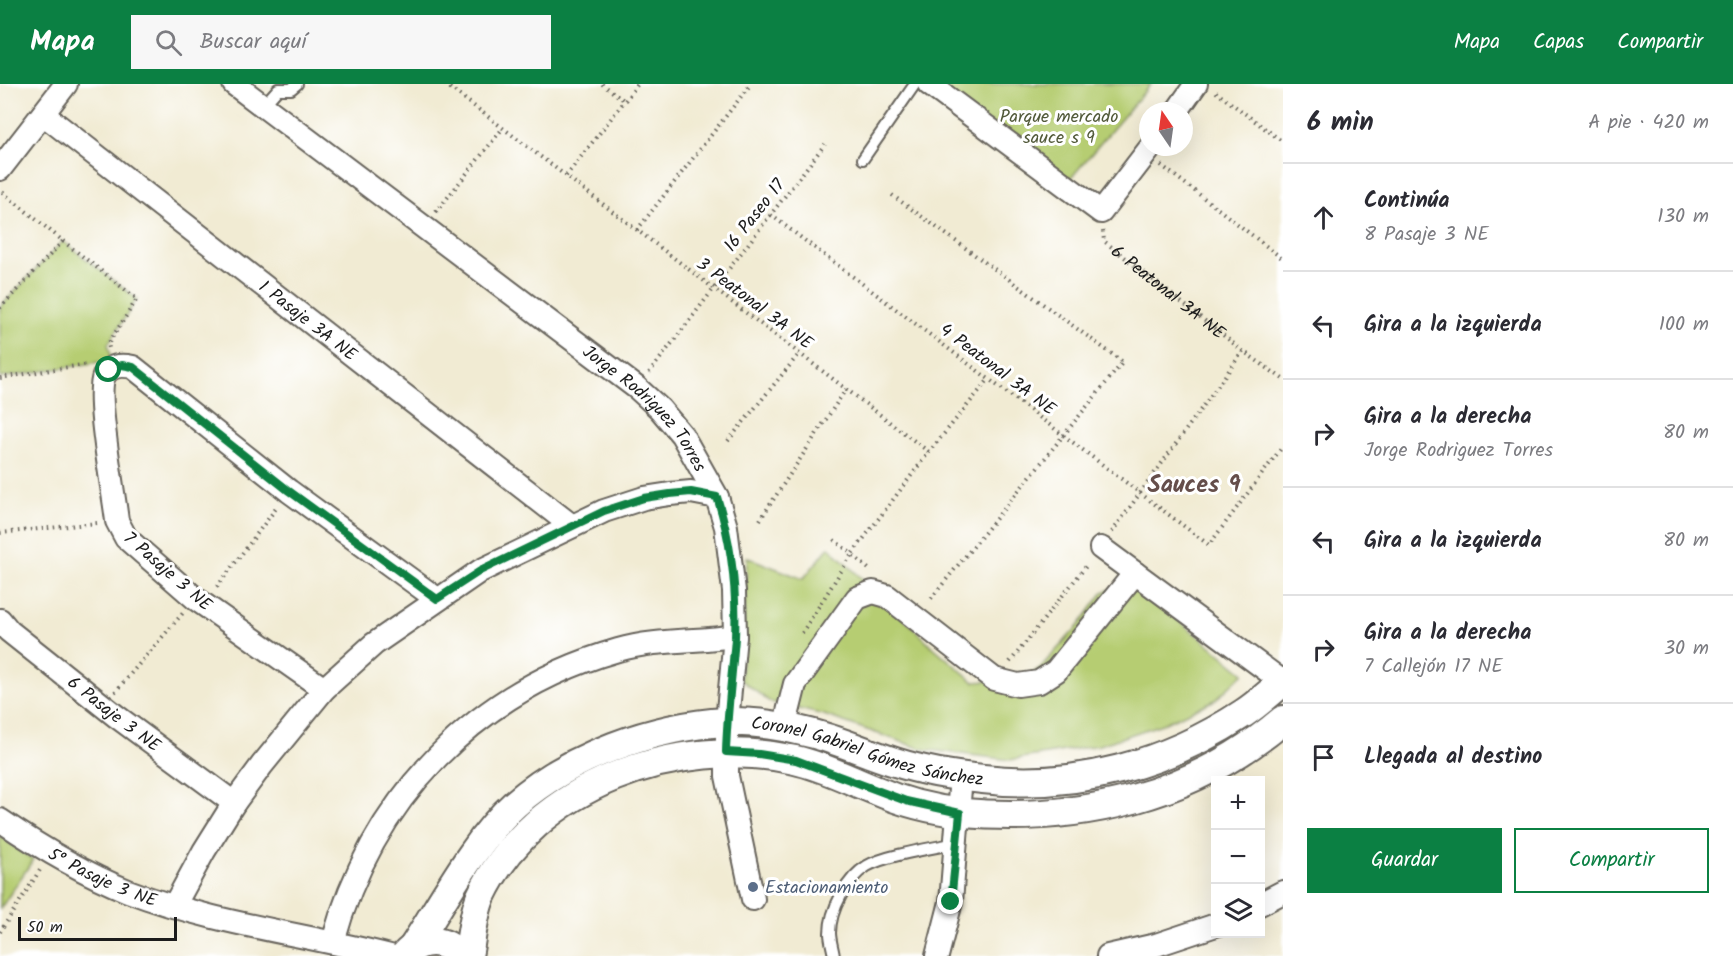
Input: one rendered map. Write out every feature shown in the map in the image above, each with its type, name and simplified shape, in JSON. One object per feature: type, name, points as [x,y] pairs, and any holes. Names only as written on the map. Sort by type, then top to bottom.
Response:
[{"type":"street","points":[[0,169],[66,84]]},
{"type":"street","name":"Jorge Rodriguez Torres","points":[[234,84],[638,388],[682,435],[717,497],[726,527],[734,591],[735,636],[727,722],[727,776],[753,899]]},
{"type":"street","points":[[929,84],[1101,212],[1145,156]]},
{"type":"street","points":[[1188,102],[1205,87]]},
{"type":"street","name":"1 Pasaje 3A NE","points":[[43,114],[572,526]]},
{"type":"street","points":[[112,359],[122,365],[133,367],[289,491],[437,599]]},
{"type":"street","name":"7 Pasaje 3 NE","points":[[112,359],[104,375],[102,404],[117,521],[126,538],[200,602],[324,689]]},
{"type":"street","points":[[174,906],[234,802],[324,689],[374,644],[480,571],[604,511],[644,498],[691,492],[717,497]]},
{"type":"street","points":[[1101,548],[1283,682]]},
{"type":"street","points":[[784,728],[795,684],[857,598],[873,592],[887,596],[994,679],[1018,685],[1039,682],[1056,671],[1135,573]]},
{"type":"street","name":"6 Pasaje 3 NE","points":[[0,620],[9,631],[103,706],[234,802]]},
{"type":"street","points":[[333,942],[344,905],[377,834],[398,802],[436,757],[480,718],[512,696],[546,677],[610,653],[657,641],[735,636]]},
{"type":"street","name":"Coronel Gabriel Gómez Sánchez","points":[[403,953],[485,835],[515,804],[550,778],[585,759],[616,746],[685,727],[727,722],[770,725],[810,733],[894,762],[933,772],[984,780],[1039,782],[1132,767],[1170,752],[1212,732],[1245,712],[1283,682]]},
{"type":"street","name":"Coronel Gabriel Gómez Sánchez","points":[[468,956],[474,917],[481,896],[517,844],[543,819],[569,799],[612,777],[651,763],[692,755],[726,752],[759,754],[796,760],[906,801],[960,813],[1008,816],[1053,814],[1137,799],[1179,784],[1209,770],[1283,720]]},
{"type":"street","points":[[940,955],[951,902],[962,776]]},
{"type":"street","name":"5° Pasaje 3 NE","points":[[0,820],[50,854],[126,890],[174,906],[231,921],[333,942],[403,953]]},
{"type":"street","points":[[1265,901],[1283,892]]},
{"type":"street","points":[[1108,956],[1156,945],[1211,926]]},
{"type":"street","points":[[403,953],[424,942],[445,944],[460,956]]},
{"type":"lane","points":[[263,106],[277,87],[291,89],[297,84]]},
{"type":"lane","points":[[863,159],[915,84]]},
{"type":"lane","points":[[834,956],[830,933],[833,916],[845,889],[855,875],[867,866],[882,860],[957,843]]},
{"type":"path","name":"3 Peatonal 3A NE","points":[[445,84],[929,452]]},
{"type":"path","points":[[603,84],[625,101]]},
{"type":"path","points":[[566,176],[638,84]]},
{"type":"path","points":[[637,230],[751,84]]},
{"type":"path","points":[[1205,87],[1283,142]]},
{"type":"path","points":[[424,227],[503,128]]},
{"type":"path","name":"16 Paseo 17","points":[[638,388],[825,144]]},
{"type":"path","points":[[1155,156],[1283,259]]},
{"type":"path","points":[[0,190],[137,299],[108,344],[112,359]]},
{"type":"path","points":[[892,195],[1123,362],[927,603]]},
{"type":"path","name":"6 Peatonal 3A NE","points":[[1101,212],[1104,241],[1283,379]]},
{"type":"path","name":"4 Peatonal 3A NE","points":[[771,215],[1209,545],[1283,446]]},
{"type":"path","points":[[0,308],[63,241]]},
{"type":"path","points":[[1004,670],[1101,548],[1244,351]]},
{"type":"path","points":[[728,441],[799,354]]},
{"type":"path","points":[[0,378],[90,364]]},
{"type":"path","points":[[834,540],[852,554],[929,452],[989,379]]},
{"type":"path","points":[[760,520],[846,389]]},
{"type":"path","points":[[103,706],[200,602],[289,491]]},
{"type":"path","points":[[0,533],[117,521]]},
{"type":"path","points":[[0,932],[50,854]]},
{"type":"green space","name":"Parque mercado sauce s 9","points":[[937,84],[1151,84],[1065,185]]},
{"type":"green space","points":[[63,241],[137,299],[108,344],[112,360],[0,378],[0,307]]},
{"type":"green space","points":[[829,547],[932,646],[974,682],[1023,679],[1041,667],[1080,624],[1103,592],[1131,582],[1244,673],[1215,700],[1165,723],[1100,745],[1010,760],[922,749],[824,715],[770,702],[741,680],[747,557],[803,579]]},
{"type":"green space","points":[[0,836],[33,860],[0,909]]},
{"type":"place","name":"Estacionamiento","points":[[753,887]]},
{"type":"district","name":"Sauces 9","points":[[1194,484]]},
{"type":"route","points":[[109,370],[122,365],[133,367],[289,491],[437,599],[480,571],[604,511],[644,498],[670,494],[691,492],[717,497],[726,527],[734,591],[735,636],[726,752],[796,760],[878,792],[960,813],[951,902]]}]
